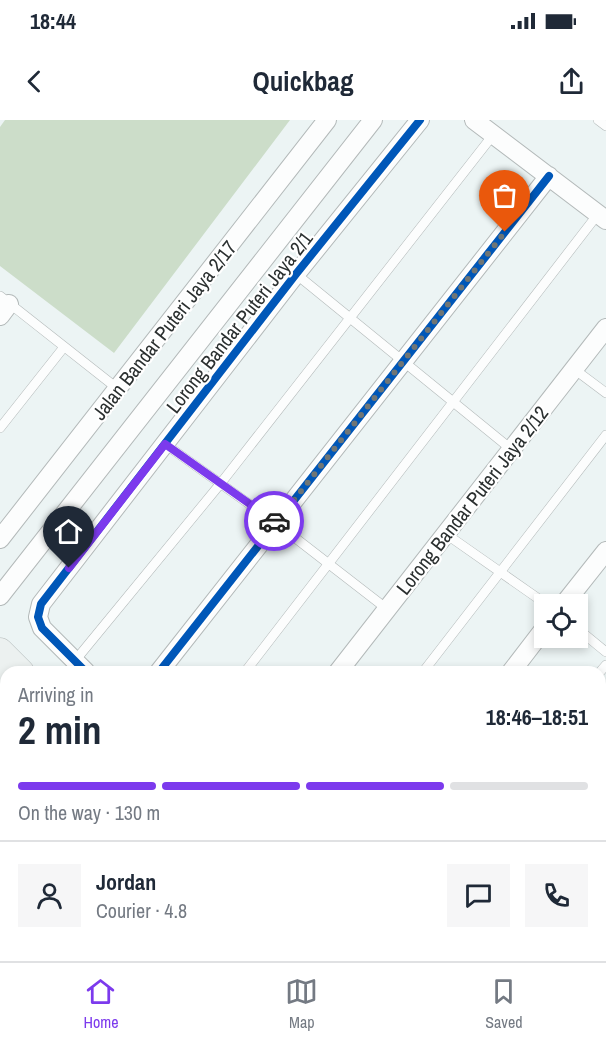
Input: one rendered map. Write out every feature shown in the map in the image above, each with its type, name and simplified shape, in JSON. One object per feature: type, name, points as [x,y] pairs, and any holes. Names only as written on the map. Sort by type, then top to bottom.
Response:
[{"type":"street","name":"Jalan Bandar Puteri Jaya 2/17","points":[[0,539],[327,120]]},
{"type":"street","points":[[0,596],[373,120]]},
{"type":"street","name":"Lorong Bandar Puteri Jaya 2/1","points":[[79,666],[42,628],[38,617],[41,604],[296,274],[420,120]]},
{"type":"street","points":[[474,120],[602,217]]},
{"type":"street","points":[[164,666],[549,176]]},
{"type":"street","name":"Lorong Bandar Puteri Jaya 2/12","points":[[343,666],[606,328]]},
{"type":"street","points":[[572,594],[606,551]]},
{"type":"street","points":[[516,666],[534,642]]},
{"type":"street","points":[[0,651],[15,666]]},
{"type":"lane","points":[[598,120],[606,126]]},
{"type":"lane","points":[[81,666],[493,135]]},
{"type":"lane","points":[[250,666],[453,403],[602,217]]},
{"type":"lane","points":[[296,274],[511,450]]},
{"type":"lane","points":[[3,305],[64,347],[118,389]]},
{"type":"lane","points":[[0,428],[64,347]]},
{"type":"lane","points":[[574,369],[606,393]]},
{"type":"lane","points":[[428,666],[606,435]]},
{"type":"lane","points":[[165,444],[276,523],[387,609]]},
{"type":"lane","points":[[446,534],[534,596]]},
{"type":"lane","points":[[588,637],[606,652]]},
{"type":"green space","points":[[5,120],[290,120],[114,353],[0,266],[0,127]]},
{"type":"cycle path","points":[[80,666],[42,628],[38,617],[41,604],[296,274],[420,120]]},
{"type":"cycle path","points":[[164,666],[549,176]]},
{"type":"way so far","points":[[274,521],[276,523],[505,232]]},
{"type":"route","points":[[69,568],[165,444],[274,521]]}]
